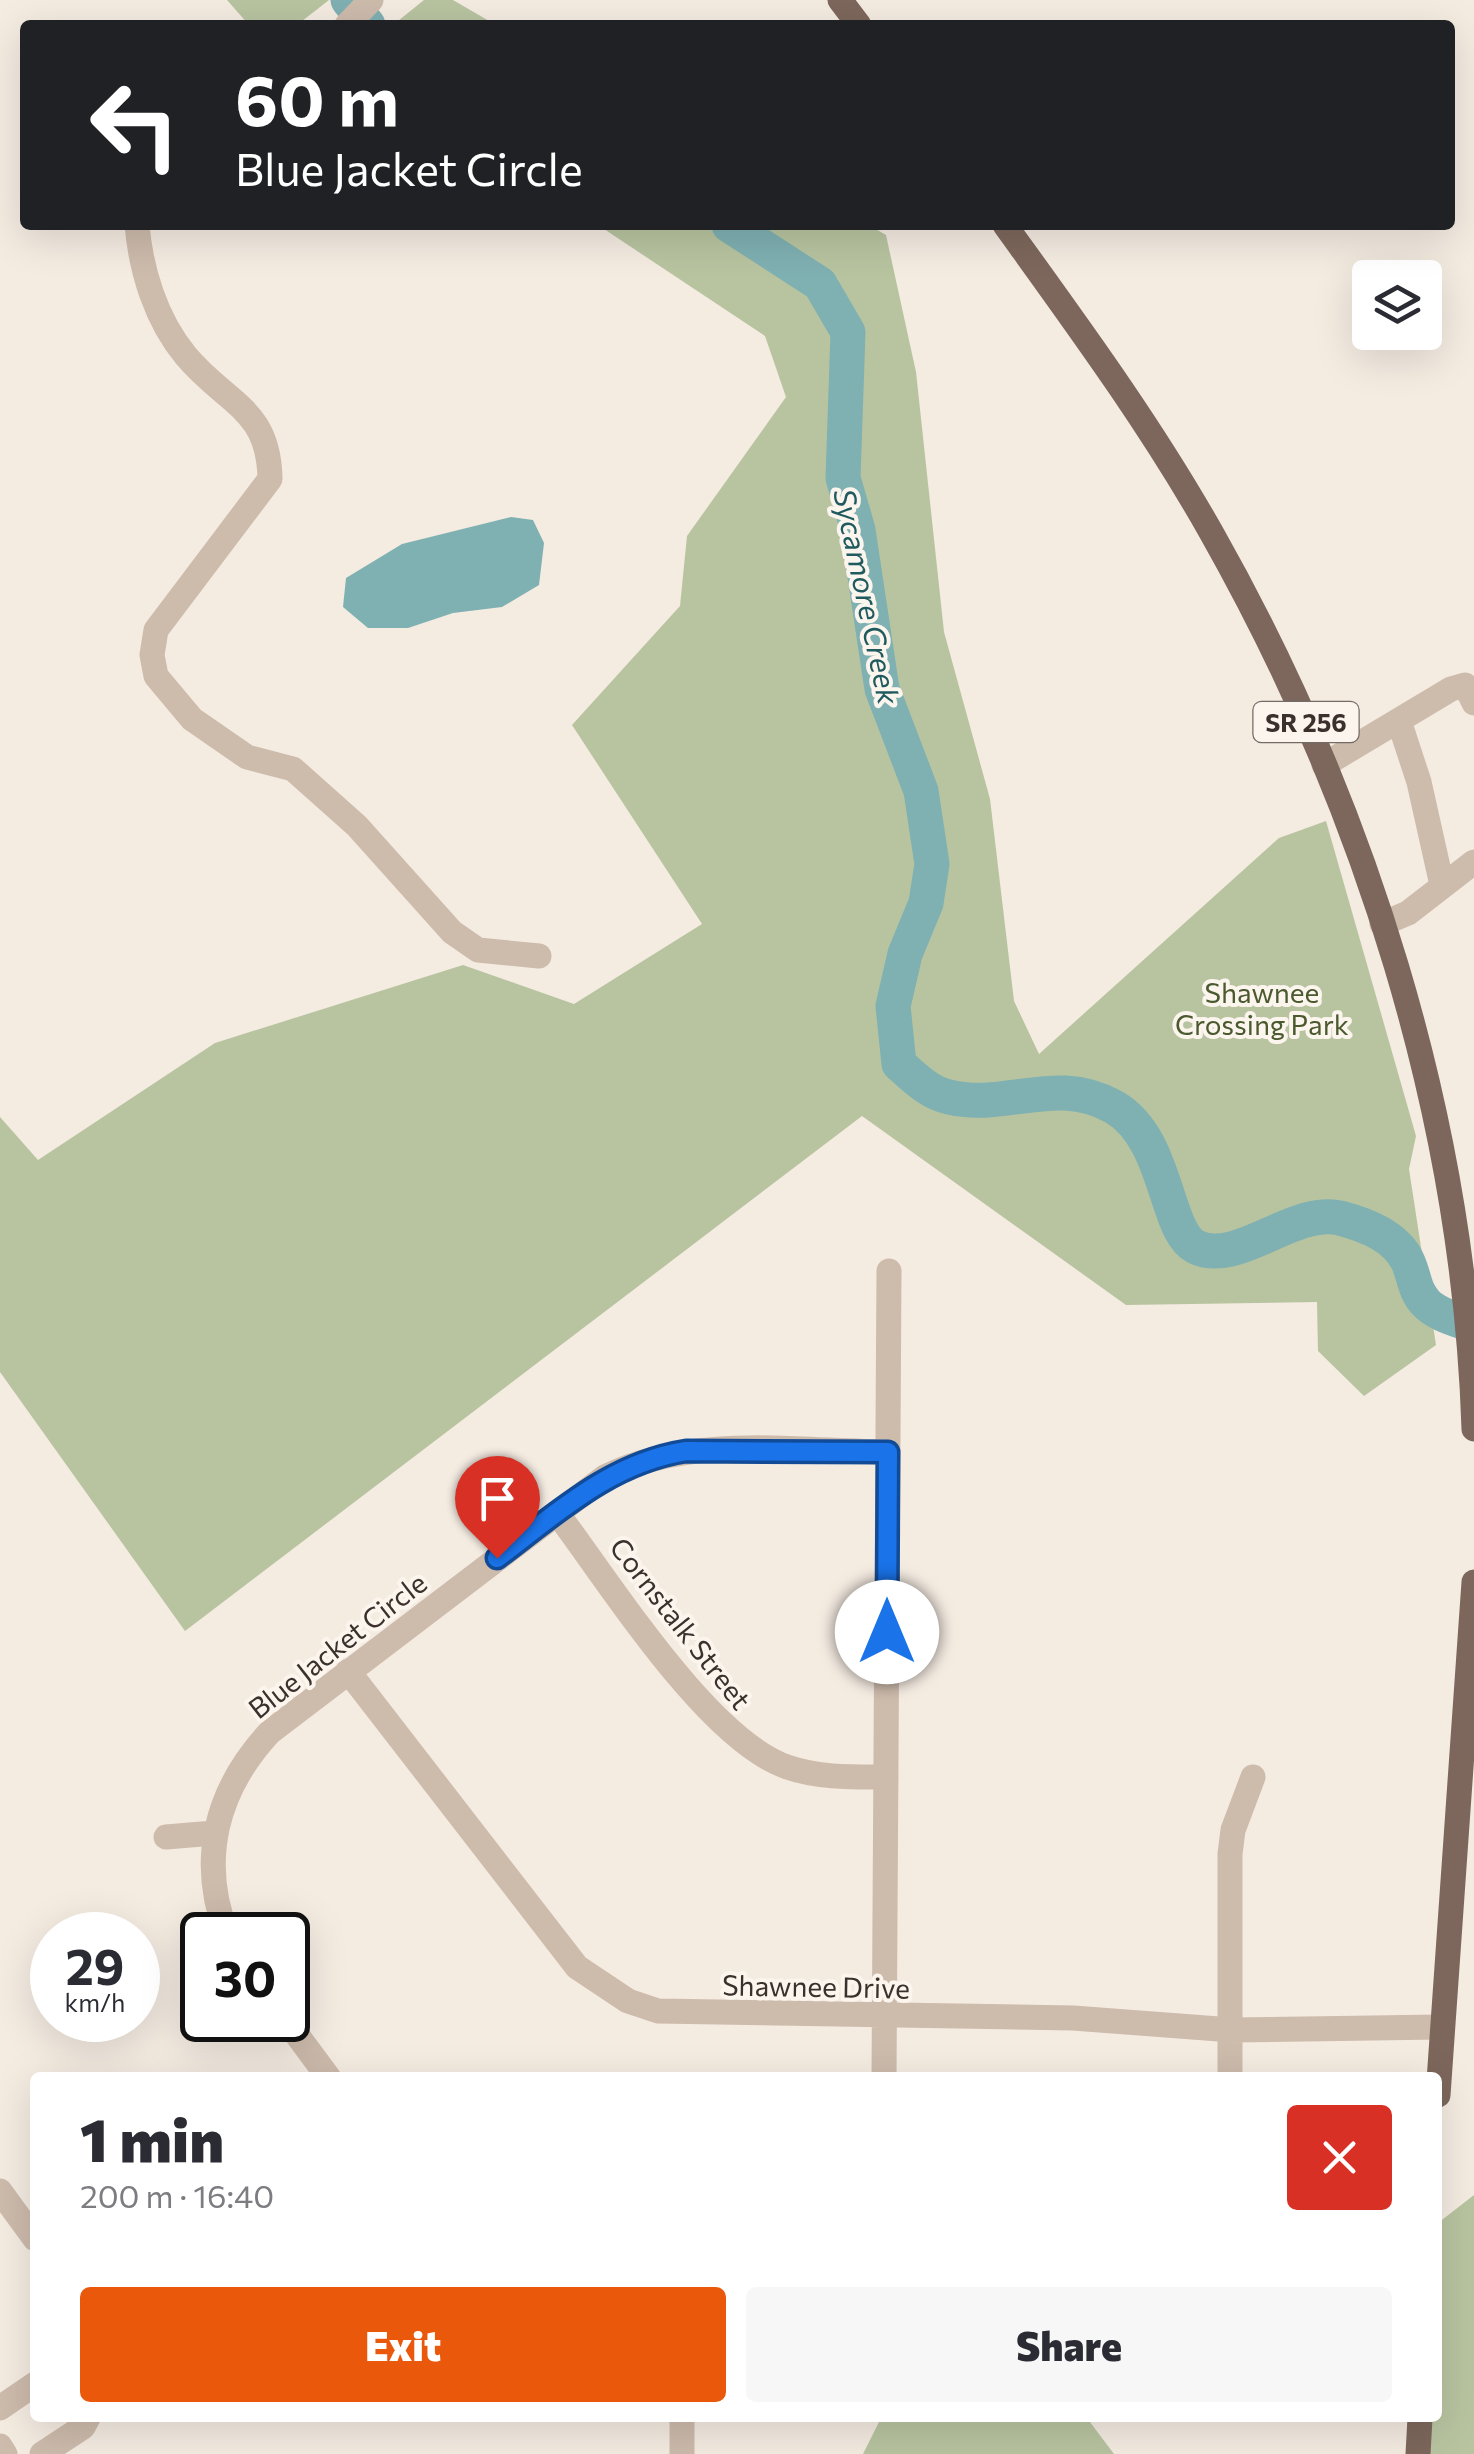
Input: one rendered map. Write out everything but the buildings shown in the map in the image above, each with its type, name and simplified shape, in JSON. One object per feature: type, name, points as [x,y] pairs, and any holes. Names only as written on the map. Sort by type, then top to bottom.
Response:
[{"type":"main road","points":[[840,0],[855,20]]},
{"type":"main road","name":"SR 256","points":[[1009,230],[1120,387],[1212,533],[1266,636],[1324,765],[1382,924],[1446,1180],[1462,1281],[1474,1429]]},
{"type":"main road","points":[[1439,2072],[1474,1582]]},
{"type":"main road","points":[[1418,2454],[1420,2422]]},
{"type":"street","points":[[352,20],[370,1]]},
{"type":"street","points":[[138,230],[143,264],[169,334],[211,383],[258,423],[270,449],[270,479],[156,630],[152,655],[156,676],[192,719],[247,757],[293,769],[357,826],[452,932],[478,950],[539,956]]},
{"type":"street","points":[[1324,765],[1465,685],[1474,703]]},
{"type":"street","points":[[1399,720],[1419,782],[1442,885]]},
{"type":"street","points":[[1382,924],[1408,913],[1474,862]]},
{"type":"street","points":[[884,2072],[889,1271]]},
{"type":"street","name":"Blue Jacket Circle","points":[[220,1912],[214,1891],[214,1833],[228,1791],[250,1753],[270,1732],[348,1671],[606,1477],[658,1456],[686,1451],[888,1452]]},
{"type":"street","name":"Cornstalk Street","points":[[556,1513],[705,1707],[740,1742],[765,1758],[810,1773],[886,1777]]},
{"type":"street","name":"Shawnee Drive","points":[[348,1671],[558,1946],[602,1987],[628,2001],[682,2015],[1073,2018],[1232,2030],[1441,2026]]},
{"type":"street","points":[[1230,2072],[1230,1854],[1233,1830],[1253,1777]]},
{"type":"street","points":[[166,1837],[214,1833]]},
{"type":"street","points":[[303,2042],[325,2072]]},
{"type":"street","points":[[0,2191],[30,2232]]},
{"type":"street","points":[[0,2408],[30,2387]]},
{"type":"street","points":[[42,2454],[85,2422]]},
{"type":"street","points":[[682,2422],[682,2454]]},
{"type":"street","points":[[0,2446],[5,2454]]},
{"type":"green space","points":[[227,0],[329,0],[303,20],[245,20]]},
{"type":"green space","points":[[424,0],[453,0],[487,20],[399,20]]},
{"type":"green space","name":"Shawnee Crossing Park","points":[[606,230],[878,230],[886,235],[916,372],[944,632],[990,799],[1014,1001],[1039,1054],[1279,838],[1326,821],[1416,1136],[1409,1169],[1436,1345],[1364,1396],[1318,1351],[1317,1302],[1126,1305],[862,1116],[185,1631],[0,1372],[0,1117],[38,1160],[215,1043],[463,965],[574,1004],[702,924],[572,725],[680,606],[687,536],[786,397],[765,336]]},
{"type":"green space","points":[[1474,2195],[1474,2454],[1419,2454],[1421,2422],[1442,2422],[1442,2220]]},
{"type":"green space","points":[[879,2422],[1090,2422],[1114,2454],[863,2454]]},
{"type":"water","points":[[511,517],[533,520],[544,543],[539,585],[502,607],[453,613],[408,628],[368,628],[343,607],[346,578],[402,544]]},
{"type":"waterway","name":"Sycamore Creek","points":[[348,0],[364,20]]},
{"type":"waterway","name":"Sycamore Creek","points":[[737,230],[820,284],[848,332],[843,478],[858,530],[882,689],[921,791],[932,864],[926,903],[905,954],[893,1006],[899,1064],[928,1088],[949,1097],[991,1100],[1072,1093],[1114,1107],[1146,1140],[1177,1223],[1196,1247],[1212,1251],[1229,1249],[1304,1221],[1340,1218],[1388,1238],[1403,1253],[1426,1303],[1442,1314],[1474,1326]]},
{"type":"route","points":[[497,1558],[606,1477],[658,1456],[686,1451],[888,1452],[887,1632]]}]
